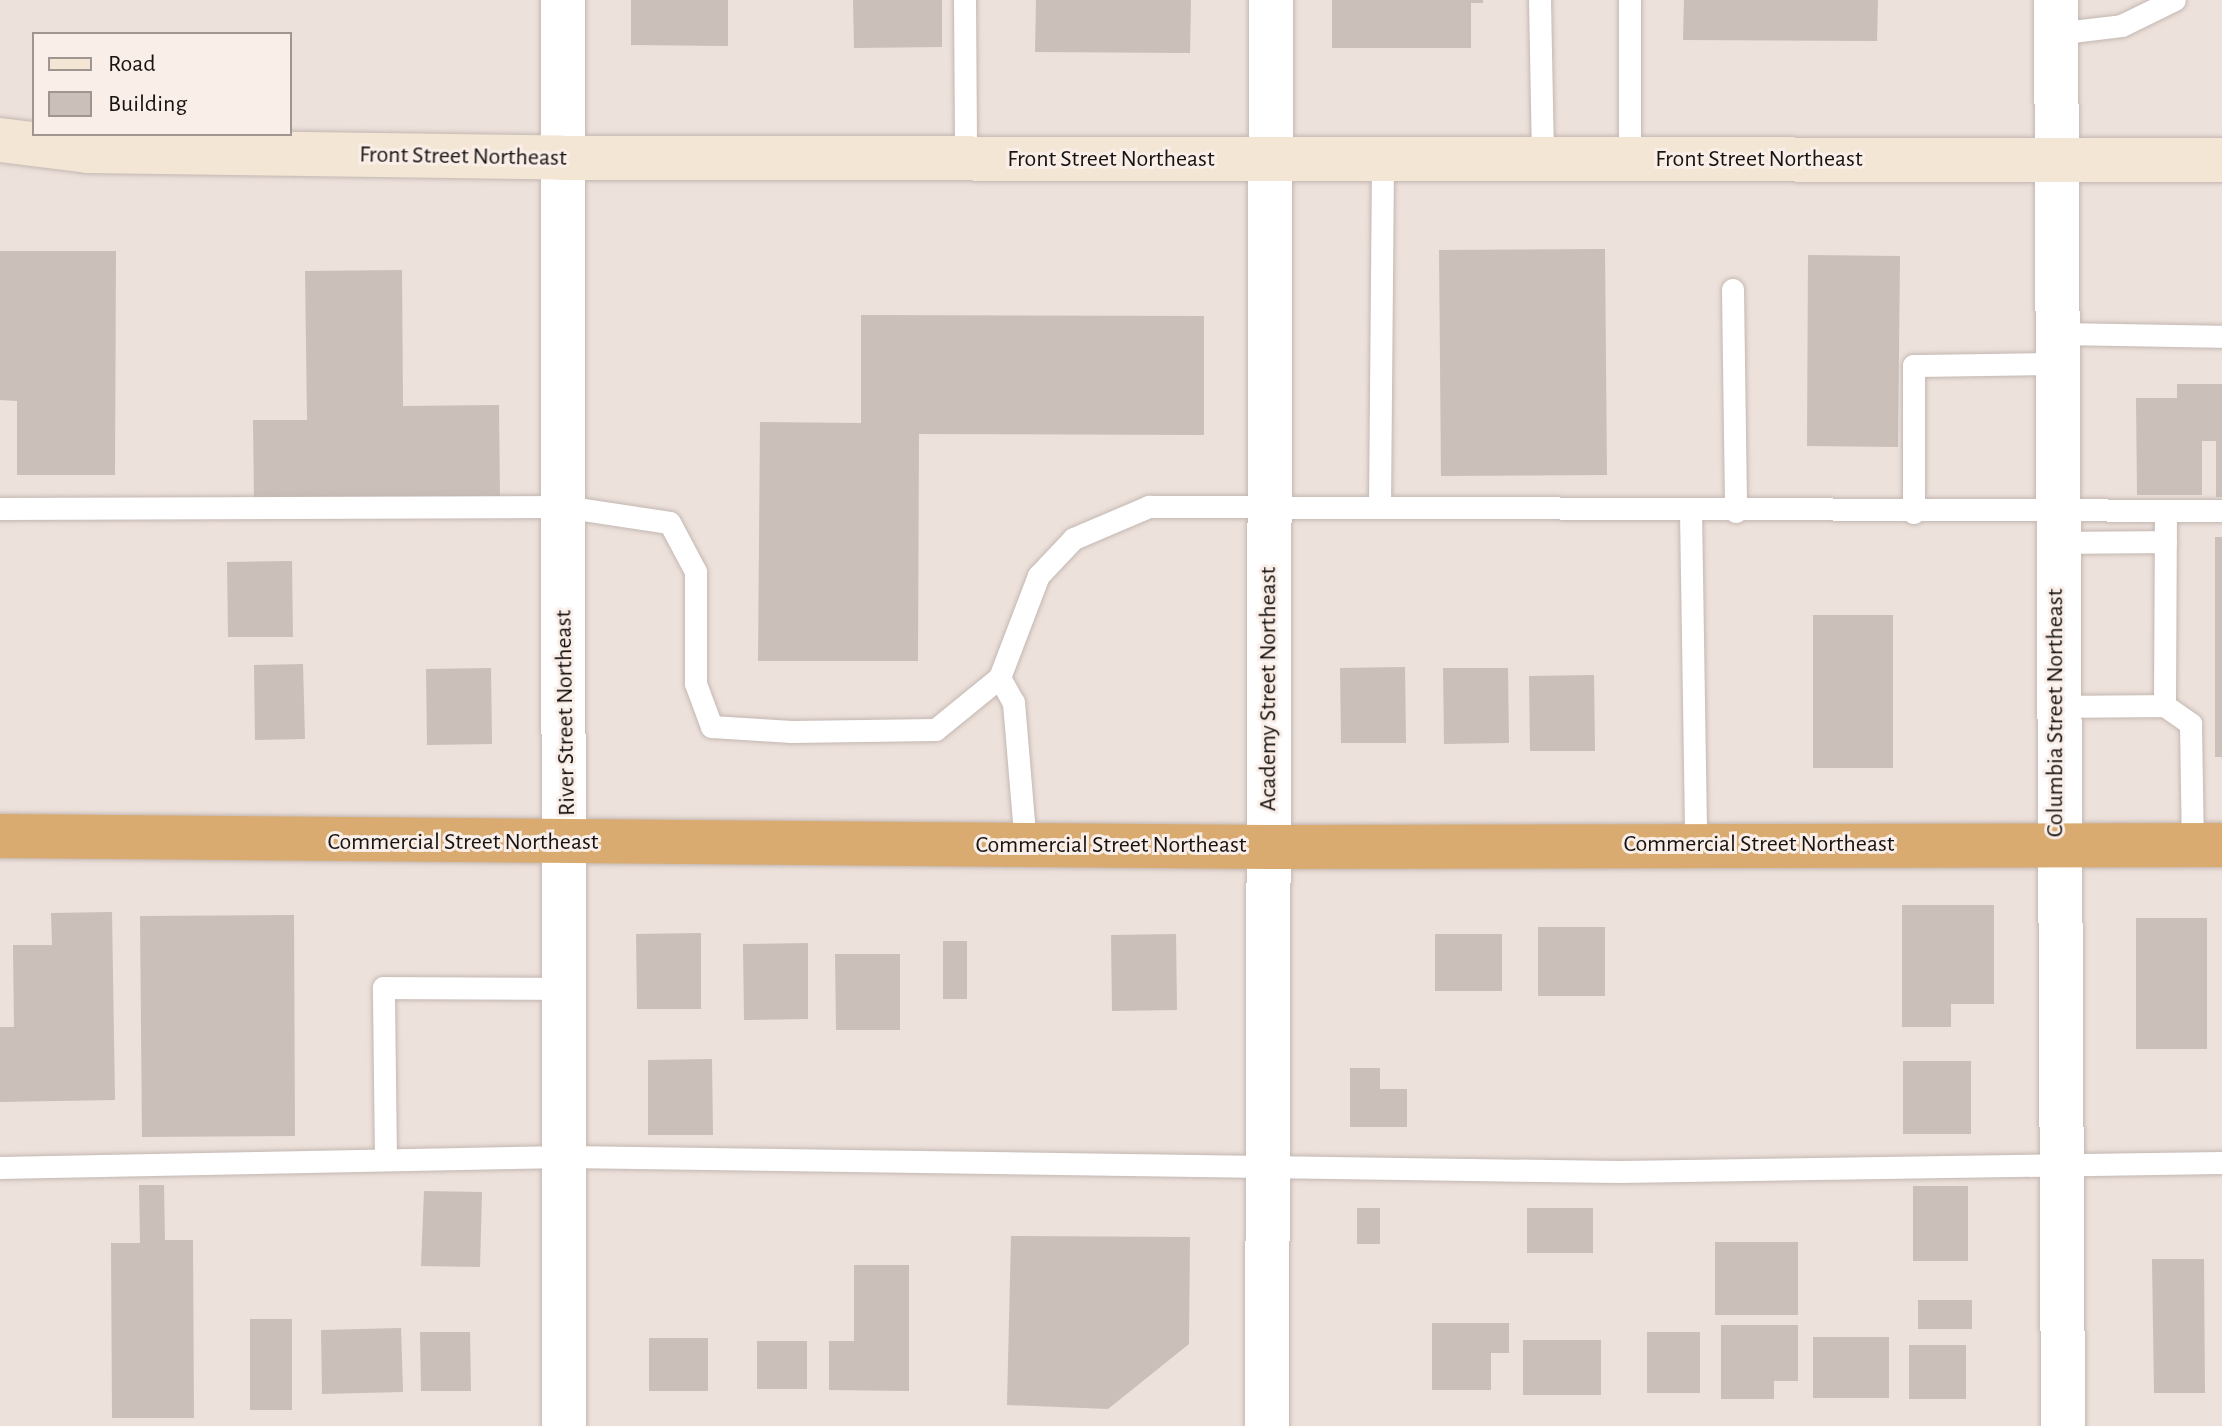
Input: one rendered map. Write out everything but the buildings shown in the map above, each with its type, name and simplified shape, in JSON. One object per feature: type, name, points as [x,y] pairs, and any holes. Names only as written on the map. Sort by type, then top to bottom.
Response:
[{"type":"highway","name":"Commercial Street Northeast","points":[[0,836],[1268,847],[2208,845]]},
{"type":"street","name":"River Street Northeast","points":[[563,0],[561,158],[568,843],[564,1426]]},
{"type":"street","name":"Academy Street Northeast","points":[[1267,1426],[1271,0]]},
{"type":"street","name":"Columbia Street Northeast","points":[[2056,17],[2056,707],[2063,1426]]},
{"type":"street","name":"Front Street Northeast","points":[[0,140],[88,151],[561,158],[2222,160]]},
{"type":"lane","points":[[965,0],[966,160]]},
{"type":"lane","points":[[1540,0],[1543,160]]},
{"type":"lane","points":[[1630,0],[1630,160]]},
{"type":"lane","points":[[2056,17],[2122,26],[2175,0]]},
{"type":"lane","points":[[1380,508],[1383,160]]},
{"type":"lane","points":[[1733,290],[1736,512]]},
{"type":"lane","points":[[1914,513],[1914,366],[2057,349],[2222,337]]},
{"type":"lane","points":[[0,509],[564,507],[670,523],[696,572],[696,684],[712,727],[936,730],[1000,678],[1039,576],[1074,539],[1149,507],[1914,513],[2166,542]]},
{"type":"lane","points":[[1691,511],[1696,846]]},
{"type":"lane","points":[[2056,527],[2166,511],[2222,511]]},
{"type":"lane","points":[[2165,706],[2166,511]]},
{"type":"lane","points":[[1000,678],[1014,703],[1026,846]]},
{"type":"lane","points":[[2056,707],[2165,706],[2191,724],[2208,845]]},
{"type":"lane","points":[[386,1160],[384,988],[568,989]]},
{"type":"lane","points":[[0,1168],[566,1157],[1268,1164],[1620,1172],[2062,1161],[2222,1163]]}]
